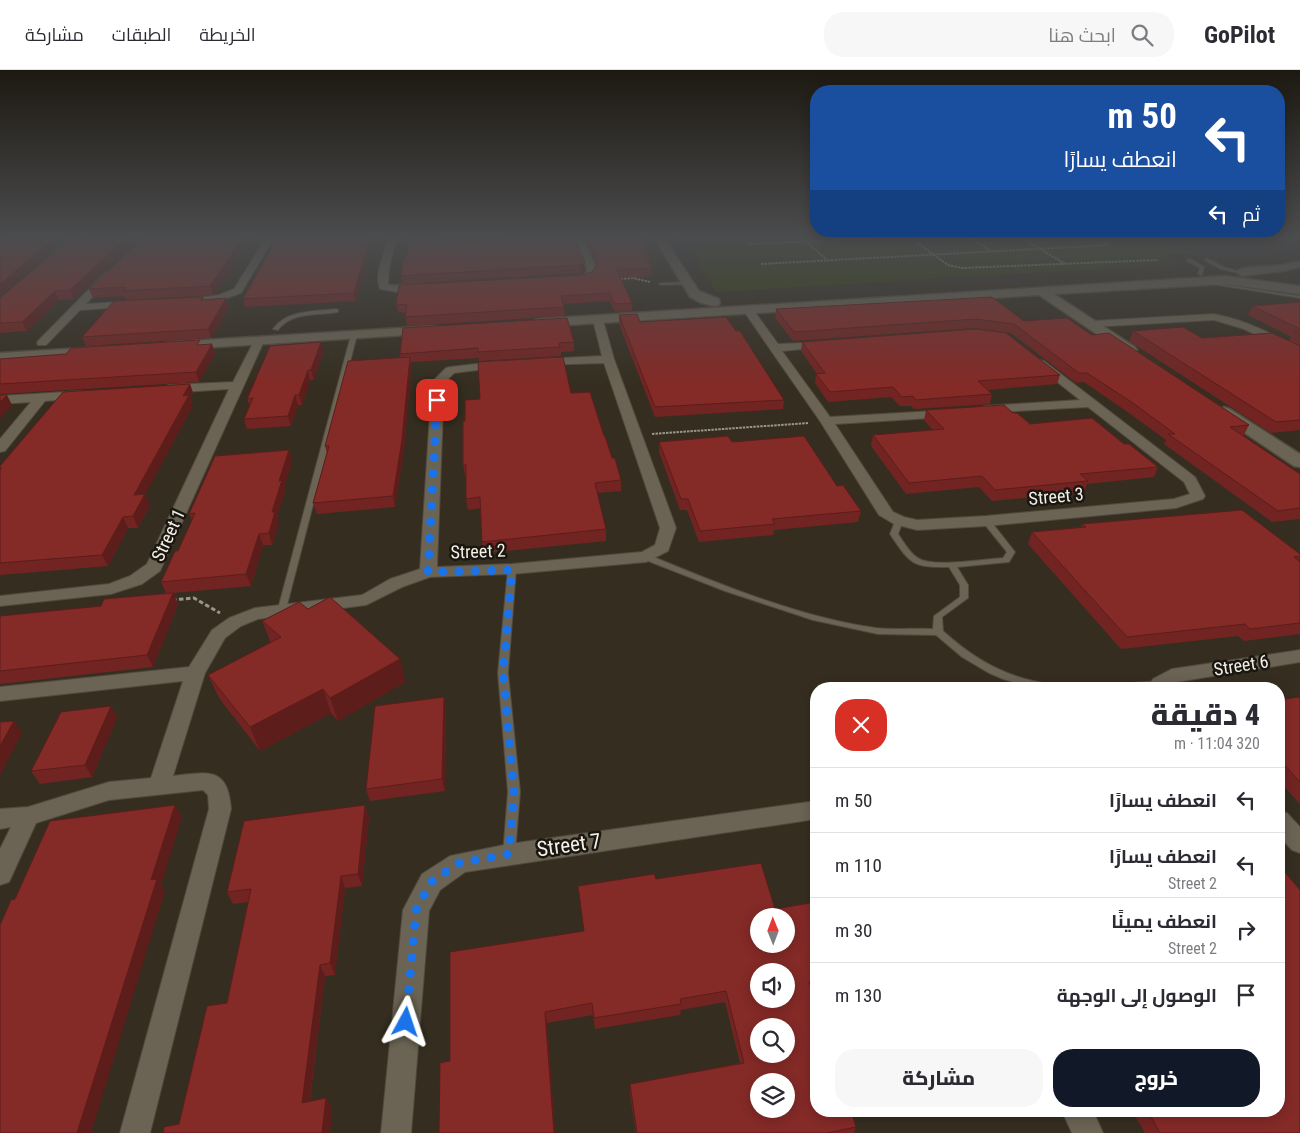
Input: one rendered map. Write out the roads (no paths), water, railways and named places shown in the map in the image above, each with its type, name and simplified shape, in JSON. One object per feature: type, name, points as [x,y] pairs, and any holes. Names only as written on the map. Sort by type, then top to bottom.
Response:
[{"type":"street","points":[[42,343],[98,286]]},
{"type":"street","points":[[183,301],[212,300],[228,296],[238,291],[241,286]]},
{"type":"street","points":[[383,286],[397,289],[436,287]]},
{"type":"street","points":[[689,286],[694,294],[714,302]]},
{"type":"street","points":[[868,298],[748,310],[598,320],[527,319],[714,302],[868,298],[1076,286]]},
{"type":"street","points":[[903,296],[1042,292],[1115,286]]},
{"type":"street","points":[[1274,286],[1300,290]]},
{"type":"street","points":[[1042,292],[1140,356]]},
{"type":"street","points":[[684,304],[690,301],[694,294]]},
{"type":"street","points":[[77,307],[145,303]]},
{"type":"street","points":[[748,310],[826,421],[887,515],[899,521]]},
{"type":"street","points":[[1091,324],[1214,317],[1229,319],[1240,322],[1300,354]]},
{"type":"street","points":[[598,320],[608,359],[668,528],[662,548],[646,557]]},
{"type":"street","points":[[356,331],[276,329],[159,342],[259,341],[447,324]]},
{"type":"street","points":[[0,346],[100,340]]},
{"type":"street","name":"Street 1","points":[[0,600],[111,589],[136,580],[154,567],[237,384],[259,341]]},
{"type":"street","points":[[775,348],[834,343]]},
{"type":"street","points":[[0,356],[110,350]]},
{"type":"street","name":"Street 3","points":[[899,521],[917,525],[986,521],[1176,503],[1198,496],[1190,480],[1030,355]]},
{"type":"street","points":[[532,362],[608,359]]},
{"type":"street","name":"Street 2","points":[[513,363],[450,370],[438,382],[428,572],[512,570],[646,557]]},
{"type":"street","points":[[159,390],[237,384]]},
{"type":"street","points":[[0,400],[91,394]]},
{"type":"street","points":[[0,448],[42,397]]},
{"type":"street","points":[[826,421],[1091,403]]},
{"type":"street","points":[[1212,404],[1300,462]]},
{"type":"street","points":[[159,786],[195,673],[218,634],[235,622],[255,614],[282,609],[366,600],[396,583],[428,572]]},
{"type":"street","name":"Street 6","points":[[1165,682],[1172,676],[1300,656]]},
{"type":"street","points":[[0,694],[195,673]]},
{"type":"street","points":[[0,819],[28,816],[110,791],[207,781],[219,790],[220,809],[135,1133]]},
{"type":"street","name":"Street 7","points":[[396,1133],[416,910],[431,882],[459,863],[509,854],[810,811]]},
{"type":"street","points":[[0,874],[28,816]]},
{"type":"street","points":[[1285,827],[1300,843]]},
{"type":"street","points":[[1080,1117],[1088,1133]]},
{"type":"lane","points":[[1241,286],[1300,297]]},
{"type":"lane","points":[[276,329],[279,322],[290,318],[336,311]]},
{"type":"lane","points":[[282,609],[356,331]]},
{"type":"lane","points":[[899,521],[894,534],[909,555],[920,563],[951,564],[1006,560],[1011,552],[986,521]]},
{"type":"lane","points":[[646,557],[704,581],[784,608],[872,630],[938,632],[958,652],[1004,678],[1023,682]]},
{"type":"lane","points":[[938,632],[938,616],[964,598],[964,585],[951,564]]},
{"type":"lane","points":[[509,854],[514,792],[503,673],[512,570]]}]
